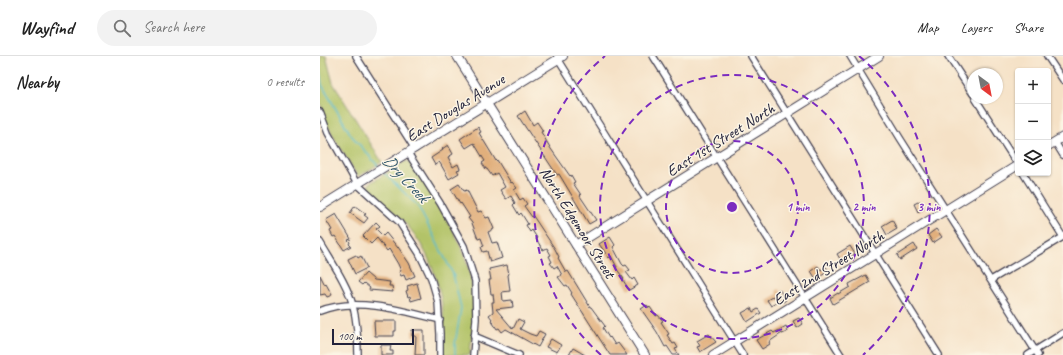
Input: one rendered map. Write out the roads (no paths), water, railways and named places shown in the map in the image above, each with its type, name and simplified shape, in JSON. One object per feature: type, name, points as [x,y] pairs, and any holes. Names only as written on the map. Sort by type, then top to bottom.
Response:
[{"type":"street","points":[[356,56],[464,246],[474,281],[476,320],[473,355]]},
{"type":"street","name":"North Edgemoor Street","points":[[457,56],[645,355]]},
{"type":"street","points":[[653,56],[841,355]]},
{"type":"street","points":[[751,56],[939,355]]},
{"type":"street","points":[[850,56],[1036,353]]},
{"type":"street","name":"East 1st Street North","points":[[576,245],[879,56]]},
{"type":"street","points":[[948,56],[967,85]]},
{"type":"street","points":[[1047,56],[1063,80]]},
{"type":"street","points":[[559,57],[743,355]]},
{"type":"street","name":"East Douglas Avenue","points":[[320,207],[487,104],[559,57]]},
{"type":"street","points":[[979,104],[1015,160]]},
{"type":"street","points":[[320,112],[328,133],[358,184],[399,222],[419,253],[431,278],[438,302],[440,320],[440,355]]},
{"type":"street","points":[[1063,136],[1051,144],[1063,155]]},
{"type":"street","name":"East 2nd Street North","points":[[713,355],[1015,167]]},
{"type":"street","points":[[991,280],[1063,237],[1025,176]]},
{"type":"street","points":[[320,242],[342,280],[353,304],[358,331],[358,355]]},
{"type":"street","points":[[320,311],[330,306],[353,304],[409,312],[440,320]]},
{"type":"street","points":[[1028,355],[1036,353],[1063,333]]},
{"type":"street","points":[[474,336],[519,355]]},
{"type":"waterway","name":"Dry Creek","points":[[320,72],[322,85],[351,135],[379,167]]},
{"type":"waterway","name":"Dry Creek","points":[[383,172],[418,206],[453,274],[461,308],[455,344],[455,355]]}]
